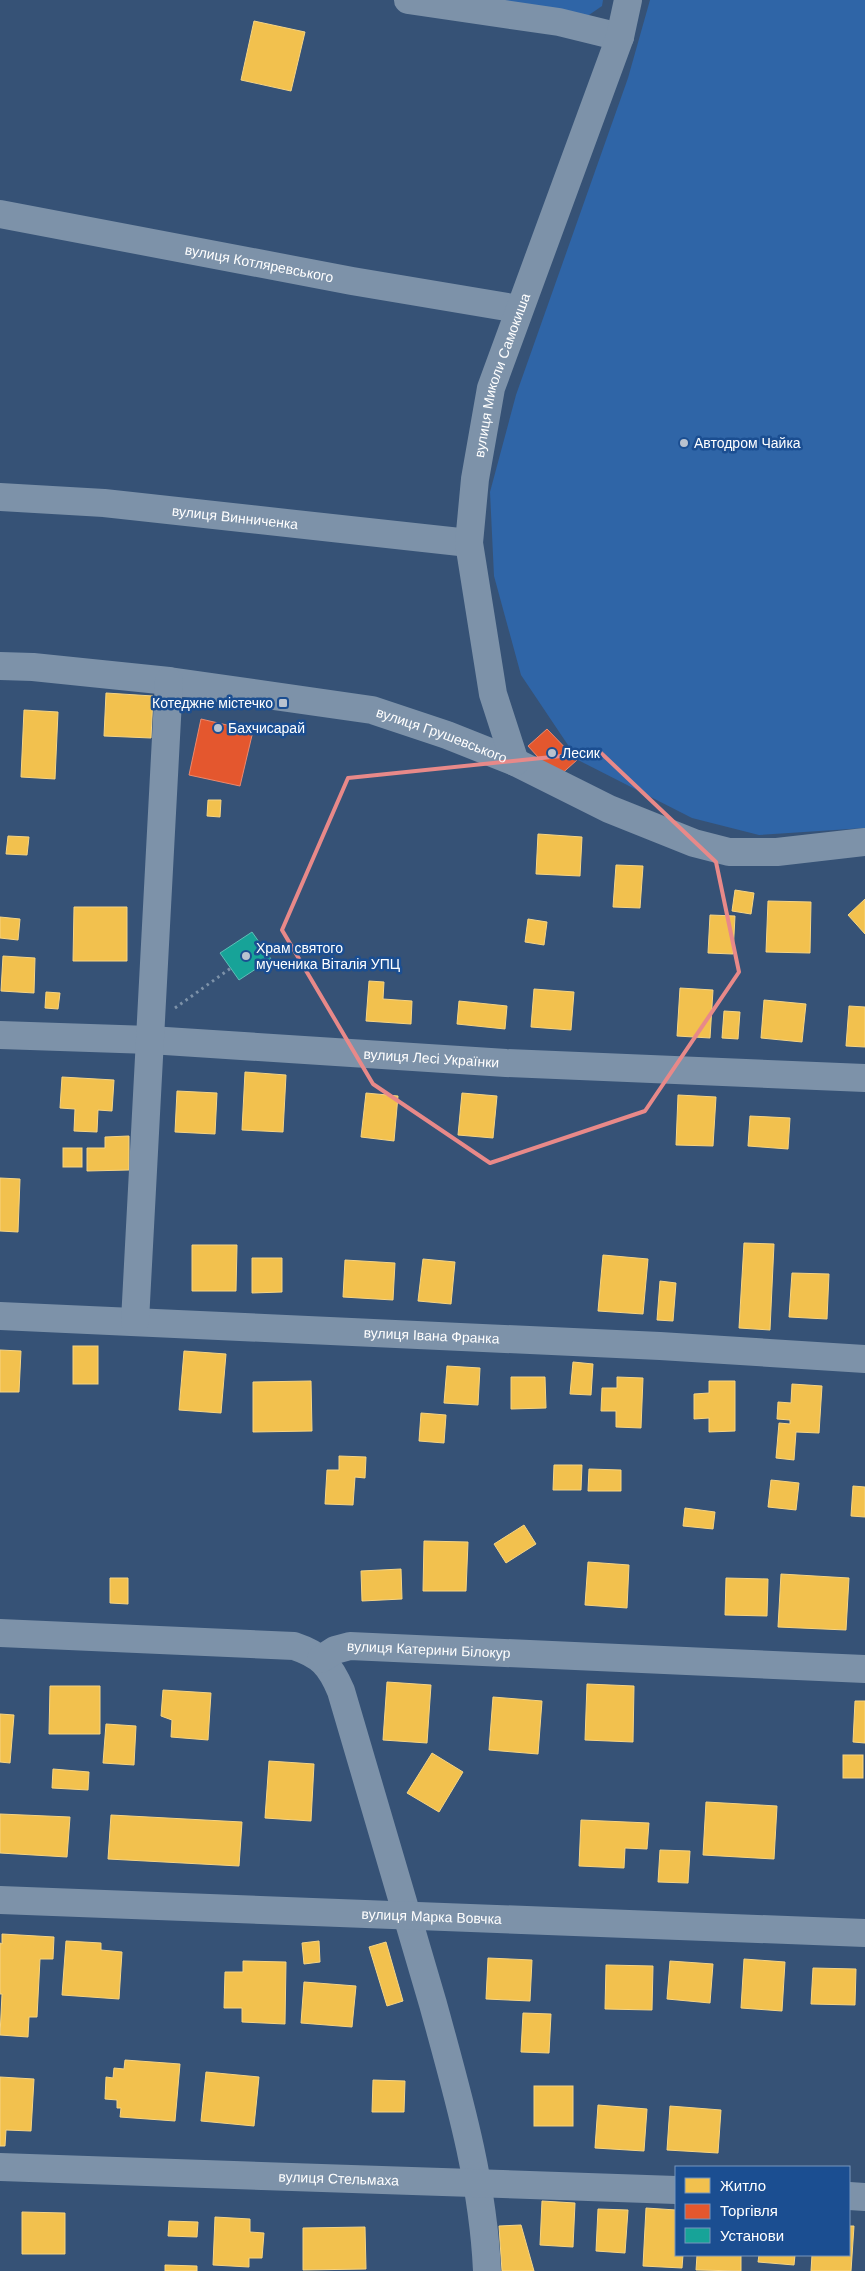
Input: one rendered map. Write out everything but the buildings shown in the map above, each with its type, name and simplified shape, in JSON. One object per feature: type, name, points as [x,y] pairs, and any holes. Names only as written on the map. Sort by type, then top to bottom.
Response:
[{"type":"street","points":[[408,0],[559,22],[620,37]]},
{"type":"street","name":"вулиця Миколи Самокиша","points":[[515,762],[493,694],[469,543],[475,479],[491,388],[620,37],[628,0]]},
{"type":"street","name":"вулиця Котляревського","points":[[0,214],[342,279],[519,309]]},
{"type":"street","name":"вулиця Винниченка","points":[[0,497],[104,503],[469,543]]},
{"type":"street","name":"вулиця Грушевського","points":[[0,666],[33,667],[169,681],[372,710],[447,735],[515,762],[609,809],[694,844],[729,852],[777,852],[865,842]]},
{"type":"street","points":[[135,1321],[169,681]]},
{"type":"street","name":"вулиця Лесі Українки","points":[[0,1035],[150,1040],[506,1064],[865,1078]]},
{"type":"street","name":"вулиця Івана Франка","points":[[0,1316],[660,1346],[865,1359]]},
{"type":"street","points":[[0,1633],[294,1646],[310,1651],[321,1659],[333,1672],[341,1691],[408,1915],[467,2128],[478,2182],[487,2271]]},
{"type":"street","name":"вулиця Катерини Білокур","points":[[321,1659],[335,1650],[350,1646],[865,1669]]},
{"type":"street","name":"вулиця Марка Вовчка","points":[[0,1900],[865,1933]]},
{"type":"street","name":"вулиця Стельмаха","points":[[0,2167],[675,2190]]},
{"type":"street","points":[[850,2196],[865,2197]]},
{"type":"path","points":[[174,1010],[231,968]]},
{"type":"highlighted area","points":[[600,752],[716,862],[739,972],[645,1111],[490,1163],[373,1084],[282,930],[348,778]]},
{"type":"shaded area","points":[[474,0],[603,0],[602,6],[586,17]]},
{"type":"shaded area","name":"Автодром Чайка","points":[[650,0],[865,0],[865,828],[759,835],[692,818],[578,760],[521,675],[494,576],[490,492],[516,395],[628,78]]},
{"type":"place","name":"Автодром Чайка","points":[[684,443]]},
{"type":"place","name":"Котеджне містечко","points":[[283,703]]},
{"type":"place","name":"Бахчисарай","points":[[218,728]]},
{"type":"place","name":"Лесик","points":[[552,753]]},
{"type":"place","name":"Храм святого мученика Віталія УПЦ","points":[[246,956]]}]
